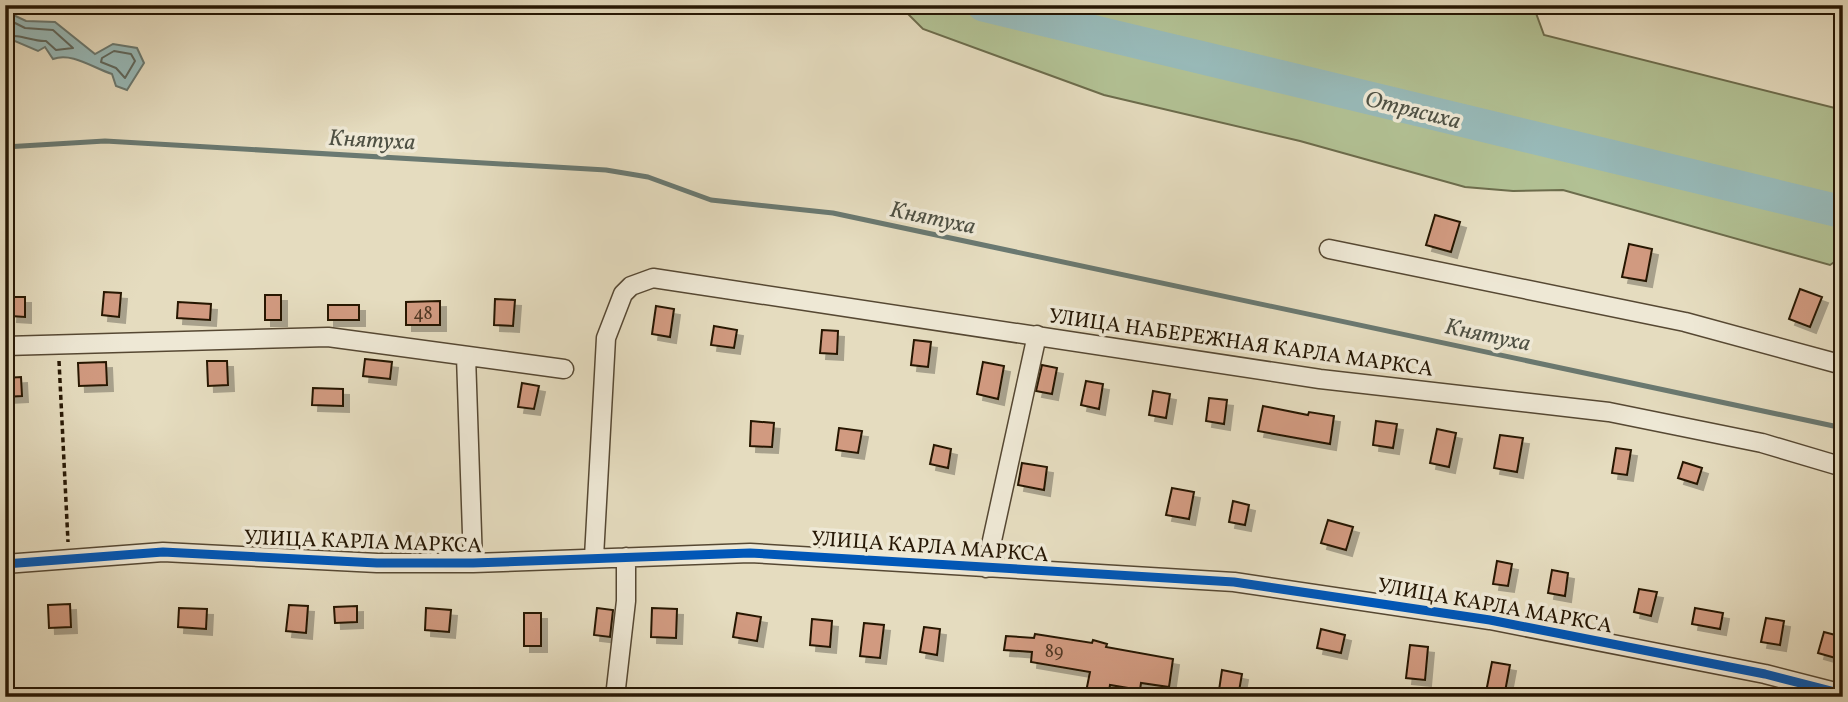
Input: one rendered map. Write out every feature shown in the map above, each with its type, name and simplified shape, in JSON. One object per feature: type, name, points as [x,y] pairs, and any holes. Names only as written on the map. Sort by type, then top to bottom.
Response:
[{"type":"street","points":[[1329,249],[1685,322],[1843,365]]},
{"type":"street","name":"УЛИЦА НАБЕРЕЖНАЯ КАРЛА МАРКСА","points":[[594,556],[606,338],[616,306],[631,286],[653,278],[1320,379],[1609,412],[1702,429],[1843,467]]},
{"type":"street","points":[[986,568],[1037,335]]},
{"type":"street","points":[[5,346],[328,337],[564,369]]},
{"type":"street","points":[[466,356],[473,563]]},
{"type":"street","name":"УЛИЦА КАРЛА МАРКСА","points":[[5,564],[200,552],[377,563],[473,563],[594,556],[805,555],[1234,582],[1296,589],[1490,620],[1765,674],[1842,695]]},
{"type":"street","points":[[615,697],[626,601],[626,556]]},
{"type":"path","points":[[58,345],[63,401],[69,559]]},
{"type":"green space","points":[[899,5],[1533,5],[1544,35],[1843,110],[1843,256],[1830,265],[1563,190],[1513,191],[1465,187],[1300,141],[1104,95],[923,29]]},
{"type":"water","points":[[5,11],[26,21],[55,22],[95,54],[113,44],[137,48],[144,63],[127,90],[116,86],[112,74],[68,58],[53,59],[45,47],[38,51],[15,41],[9,44],[5,41]]},
{"type":"building","points":[[1435,215],[1460,222],[1451,252],[1426,245]]},
{"type":"building","points":[[1629,244],[1652,249],[1646,281],[1622,277]]},
{"type":"building","points":[[1800,289],[1822,297],[1810,327],[1789,319]]},
{"type":"building","points":[[104,292],[121,293],[119,317],[102,315]]},
{"type":"building","points":[[265,295],[281,295],[281,320],[265,320]]},
{"type":"building","points":[[12,297],[25,297],[25,317],[11,316]]},
{"type":"building","points":[[495,299],[515,300],[513,326],[494,325]]},
{"type":"building","points":[[440,301],[440,325],[406,325],[406,302]]},
{"type":"building","points":[[178,302],[211,304],[210,320],[177,318]]},
{"type":"building","points":[[328,305],[359,305],[359,320],[328,320]]},
{"type":"building","points":[[656,306],[674,309],[670,337],[652,334]]},
{"type":"building","points":[[714,326],[737,330],[734,348],[711,345]]},
{"type":"building","points":[[822,330],[838,331],[837,354],[820,353]]},
{"type":"building","points":[[914,340],[931,342],[928,367],[911,365]]},
{"type":"building","points":[[365,359],[392,362],[390,379],[363,376]]},
{"type":"building","points":[[207,361],[227,361],[228,385],[208,386]]},
{"type":"building","points":[[106,362],[107,385],[79,386],[78,363]]},
{"type":"building","points":[[983,362],[1004,366],[998,399],[977,394]]},
{"type":"building","points":[[1042,365],[1057,368],[1052,394],[1036,391]]},
{"type":"building","points":[[21,377],[22,396],[5,397],[5,378]]},
{"type":"building","points":[[1086,381],[1103,384],[1099,409],[1081,405]]},
{"type":"building","points":[[522,383],[539,386],[534,409],[518,407]]},
{"type":"building","points":[[313,388],[343,389],[343,406],[312,405]]},
{"type":"building","points":[[1153,391],[1170,394],[1166,418],[1149,415]]},
{"type":"building","points":[[1209,398],[1227,400],[1224,424],[1206,421]]},
{"type":"building","points":[[1263,406],[1308,415],[1309,412],[1334,416],[1330,444],[1258,431]]},
{"type":"building","points":[[751,421],[774,423],[772,447],[750,446]]},
{"type":"building","points":[[1376,421],[1397,424],[1393,448],[1373,445]]},
{"type":"building","points":[[839,428],[862,431],[858,453],[836,450]]},
{"type":"building","points":[[1437,429],[1456,433],[1449,467],[1430,463]]},
{"type":"building","points":[[1500,435],[1523,438],[1517,472],[1494,468]]},
{"type":"building","points":[[934,445],[951,449],[948,468],[930,464]]},
{"type":"building","points":[[1616,448],[1631,450],[1627,475],[1612,473]]},
{"type":"building","points":[[1683,462],[1702,468],[1697,484],[1678,478]]},
{"type":"building","points":[[1022,463],[1047,467],[1044,490],[1018,485]]},
{"type":"building","points":[[1172,488],[1194,492],[1189,519],[1166,515]]},
{"type":"building","points":[[1233,501],[1249,505],[1245,525],[1229,522]]},
{"type":"building","points":[[1328,520],[1353,527],[1346,550],[1321,543]]},
{"type":"building","points":[[1497,561],[1512,564],[1508,586],[1493,584]]},
{"type":"building","points":[[1552,570],[1568,573],[1565,596],[1548,593]]},
{"type":"building","points":[[1639,589],[1657,592],[1651,616],[1634,612]]},
{"type":"building","points":[[70,604],[71,627],[49,628],[48,605]]},
{"type":"building","points":[[289,605],[308,606],[306,633],[286,631]]},
{"type":"building","points":[[357,606],[357,622],[335,623],[334,607]]},
{"type":"building","points":[[179,608],[207,609],[206,629],[178,627]]},
{"type":"building","points":[[426,608],[451,610],[449,632],[425,630]]},
{"type":"building","points":[[597,608],[613,610],[610,637],[594,635]]},
{"type":"building","points":[[652,608],[677,609],[676,638],[651,637]]},
{"type":"building","points":[[1695,608],[1723,613],[1720,629],[1692,624]]},
{"type":"building","points":[[524,613],[541,613],[541,646],[524,646]]},
{"type":"building","points":[[737,613],[761,617],[757,641],[733,637]]},
{"type":"building","points":[[1766,618],[1784,621],[1780,645],[1761,642]]},
{"type":"building","points":[[812,619],[832,621],[830,647],[810,645]]},
{"type":"building","points":[[864,623],[884,625],[880,658],[860,656]]},
{"type":"building","points":[[924,627],[940,629],[937,655],[920,652]]},
{"type":"building","points":[[1321,629],[1345,635],[1341,653],[1317,648]]},
{"type":"building","points":[[1824,632],[1843,637],[1839,659],[1818,653]]},
{"type":"building","points":[[1035,634],[1092,643],[1093,640],[1107,644],[1106,647],[1173,659],[1169,687],[1141,683],[1140,690],[1110,685],[1108,697],[1085,697],[1090,672],[1031,662],[1032,652],[1004,650],[1006,636],[1034,638]]},
{"type":"building","points":[[1410,645],[1428,647],[1425,680],[1406,678]]},
{"type":"building","points":[[1492,662],[1510,665],[1504,697],[1485,697]]},
{"type":"building","points":[[1222,670],[1242,674],[1238,697],[1218,697]]},
{"type":"waterway","name":"Отрясиха","points":[[983,5],[1843,212]]},
{"type":"waterway","name":"Княтуха","points":[[5,147],[105,141],[606,170],[648,177],[711,200],[833,213],[1843,428]]},
{"type":"cycle path","points":[[5,564],[163,552],[377,563],[473,563],[750,553],[1234,582],[1490,620],[1765,674],[1843,694]]}]
